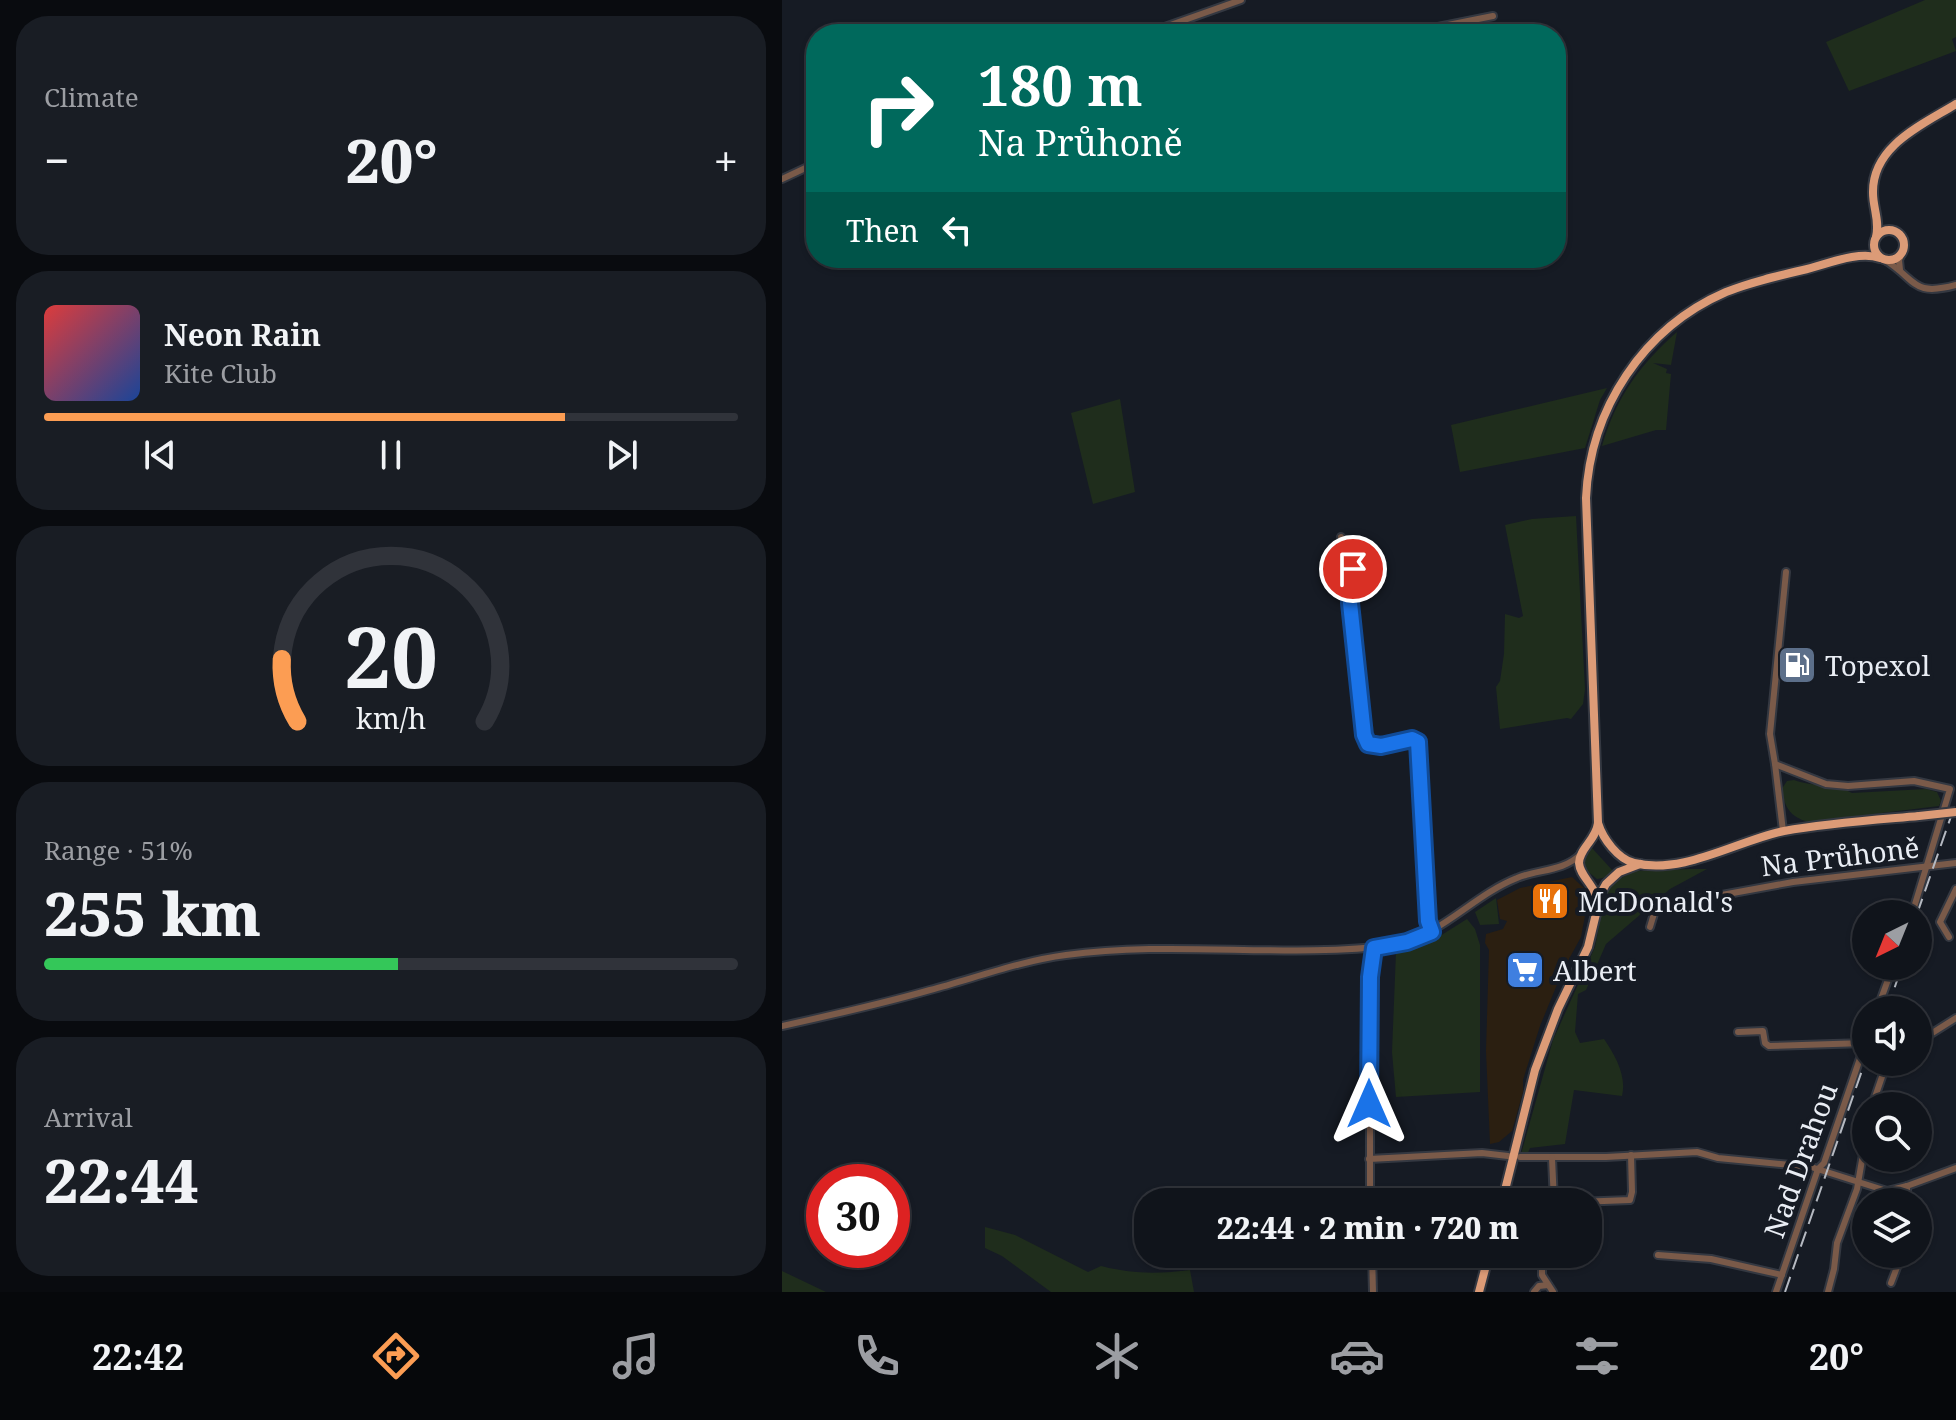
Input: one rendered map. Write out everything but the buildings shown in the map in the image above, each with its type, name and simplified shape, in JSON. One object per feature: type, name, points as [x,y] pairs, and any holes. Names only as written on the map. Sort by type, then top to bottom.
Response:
[{"type":"main road","points":[[1883,259],[1875,251],[1878,227],[1873,184],[1878,166],[1905,136],[1956,104]]},
{"type":"main road","points":[[1598,904],[1594,888],[1579,864],[1581,854],[1595,836],[1598,823],[1586,498],[1592,450],[1606,411],[1625,376],[1649,346],[1701,305],[1751,283],[1855,257],[1897,258],[1902,253],[1903,239],[1876,214]]},
{"type":"main road","points":[[1855,257],[1884,230],[1891,230]]},
{"type":"main road","points":[[1506,1188],[1535,1070],[1558,1009],[1592,935],[1603,888],[1613,878],[1626,868],[1640,864],[1687,861],[1783,831],[1956,812]]},
{"type":"main road","points":[[1598,823],[1618,853],[1626,860],[1640,864]]},
{"type":"main road","points":[[1588,845],[1599,842],[1610,845]]},
{"type":"main road","points":[[1585,876],[1598,883],[1613,878],[1620,864],[1618,853]]},
{"type":"main road","points":[[1479,1292],[1485,1268]]},
{"type":"street","points":[[1173,24],[1241,0]]},
{"type":"street","points":[[1453,24],[1493,16]]},
{"type":"street","points":[[782,179],[806,168]]},
{"type":"street","points":[[1902,253],[1899,264],[1902,274]]},
{"type":"street","points":[[1883,259],[1912,283],[1924,288],[1956,285]]},
{"type":"street","points":[[1341,537],[1354,573],[1350,599],[1364,735],[1368,744],[1381,746],[1412,739],[1418,742],[1428,921],[1432,932]]},
{"type":"street","points":[[1783,831],[1770,734],[1786,572]]},
{"type":"street","points":[[1775,764],[1826,784],[1848,786],[1914,781],[1950,789],[1916,900]]},
{"type":"street","points":[[782,1026],[883,1004],[1001,969],[1068,954],[1119,950],[1374,948],[1407,942],[1432,932],[1512,879],[1560,867],[1581,854]]},
{"type":"street","points":[[1954,864],[1955,872]]},
{"type":"street","name":"Na Průhoně","points":[[1650,927],[1656,907],[1793,882],[1954,864]]},
{"type":"street","points":[[1560,867],[1570,868],[1585,876]]},
{"type":"street","points":[[1949,937],[1940,922],[1956,889]]},
{"type":"street","points":[[1370,1188],[1370,977],[1374,948]]},
{"type":"street","points":[[1932,1033],[1956,1018]]},
{"type":"street","name":"Nad Drahou","points":[[1738,1032],[1763,1031],[1765,1045],[1769,1046],[1852,1043]]},
{"type":"street","name":"Nad Drahou","points":[[1776,1292],[1854,1076]]},
{"type":"street","points":[[1520,1157],[1697,1152],[1718,1158],[1818,1169],[1887,1191],[1956,1168]]},
{"type":"street","points":[[1369,1159],[1482,1153],[1508,1156]]},
{"type":"street","points":[[1602,1202],[1627,1201],[1631,1197],[1631,1155]]},
{"type":"street","points":[[1552,1158],[1553,1188]]},
{"type":"street","points":[[1828,1292],[1837,1243],[1851,1207],[1859,1172]]},
{"type":"street","points":[[1631,1197],[1639,1204]]},
{"type":"street","points":[[1658,1255],[1711,1259],[1754,1266],[1782,1275]]},
{"type":"street","points":[[1372,1268],[1373,1292]]},
{"type":"street","points":[[1542,1268],[1542,1275],[1553,1292]]},
{"type":"street","points":[[1891,1283],[1897,1268]]},
{"type":"street","points":[[1534,1292],[1539,1286],[1548,1285]]},
{"type":"shaded area","points":[[1572,877],[1586,890],[1587,905],[1581,937],[1563,970],[1540,1026],[1523,1080],[1523,1092],[1512,1131],[1499,1142],[1490,1144],[1486,1051],[1489,950],[1485,943],[1486,934],[1503,929],[1507,921],[1500,919],[1497,900],[1520,888]]},
{"type":"green space","points":[[1925,0],[1956,0],[1956,37],[1952,39],[1956,51],[1849,91],[1826,42]]},
{"type":"green space","points":[[1677,332],[1671,365],[1653,363],[1671,374],[1666,430],[1656,430],[1602,446],[1614,413],[1630,383]]},
{"type":"green space","points":[[1607,388],[1600,400],[1585,448],[1460,472],[1451,425]]},
{"type":"green space","points":[[1120,399],[1135,492],[1093,504],[1071,413]]},
{"type":"green space","points":[[1576,516],[1585,689],[1583,704],[1571,719],[1500,729],[1496,687],[1500,681],[1504,654],[1505,614],[1519,618],[1523,616],[1505,525],[1532,519]]},
{"type":"green space","points":[[1787,781],[1852,793],[1926,789],[1937,792],[1941,801],[1939,806],[1808,822],[1792,814],[1781,790]]},
{"type":"green space","points":[[1592,848],[1613,871],[1608,877],[1597,879],[1586,870],[1584,860]]},
{"type":"green space","points":[[1707,869],[1670,889],[1606,944],[1586,990],[1578,994],[1575,1032],[1580,1043],[1604,1039],[1621,1073],[1622,1096],[1574,1090],[1565,1144],[1530,1148],[1527,1155],[1521,1154],[1553,1040],[1595,947],[1606,891],[1614,882],[1634,871]]},
{"type":"green space","points":[[1496,898],[1499,924],[1480,925],[1475,912]]},
{"type":"green space","points":[[1467,919],[1475,929],[1480,945],[1480,1092],[1396,1097],[1392,1052],[1396,952],[1440,936]]},
{"type":"green space","points":[[985,1227],[1015,1235],[1088,1272],[1101,1266],[1146,1272],[1190,1270],[1194,1292],[1051,1292],[1002,1256],[985,1248]]},
{"type":"green space","points":[[782,1271],[826,1292],[782,1292]]},
{"type":"railway","points":[[1922,900],[1956,802]]},
{"type":"railway","points":[[1892,996],[1897,980]]},
{"type":"railway","points":[[1785,1292],[1860,1076]]},
{"type":"place","name":"Topexol","points":[[1797,665]]},
{"type":"place","name":"McDonald's","points":[[1550,901]]},
{"type":"place","name":"Albert","points":[[1525,970]]},
{"type":"route","points":[[1353,569],[1350,603],[1364,735],[1368,744],[1377,747],[1407,739],[1418,742],[1428,921],[1432,932],[1407,942],[1374,948],[1370,977],[1369,1104]]}]
